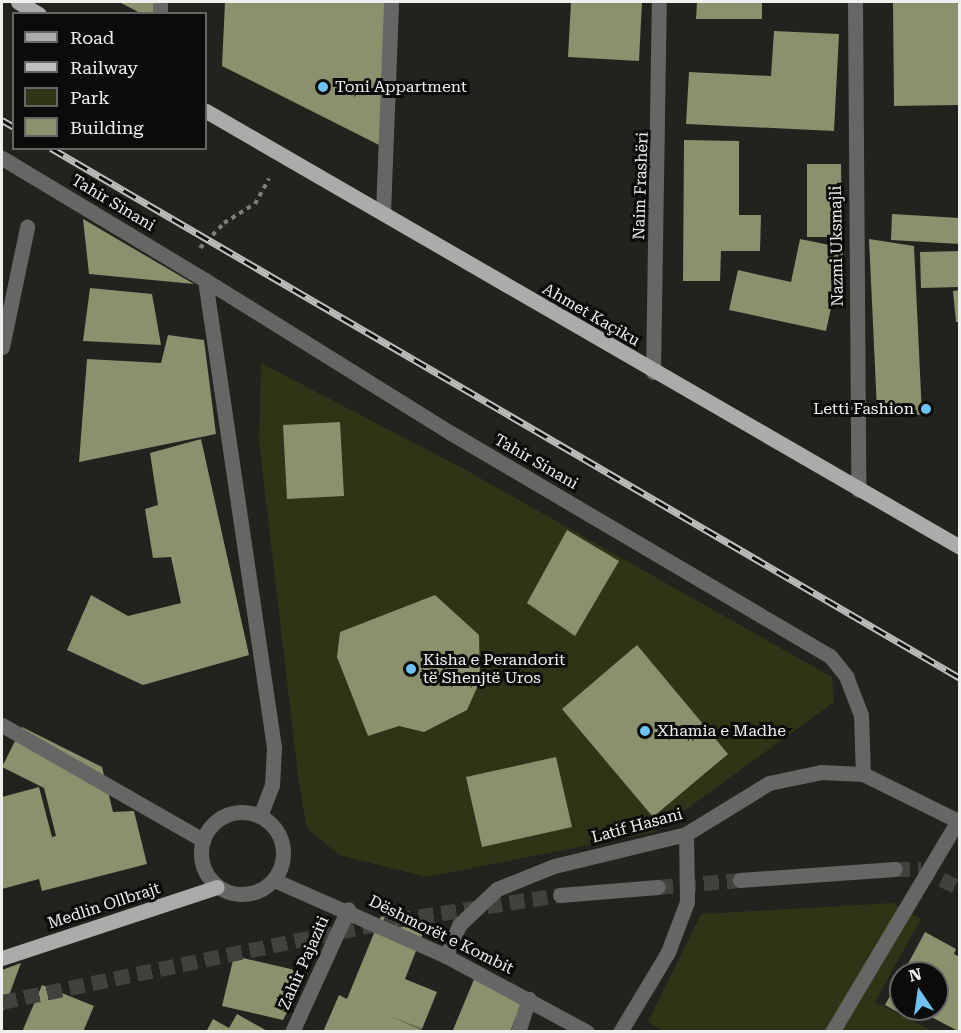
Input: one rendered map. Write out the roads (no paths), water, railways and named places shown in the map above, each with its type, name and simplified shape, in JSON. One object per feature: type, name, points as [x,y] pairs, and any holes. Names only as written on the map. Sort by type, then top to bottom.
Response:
[{"type":"main road","points":[[18,2],[36,12]]},
{"type":"main road","name":"Ahmet Kaçiku","points":[[207,112],[653,372],[960,547]]},
{"type":"main road","name":"Medlin Ollbrajt","points":[[2,958],[217,887]]},
{"type":"street","points":[[383,213],[391,2]]},
{"type":"street","name":"Naim Frashëri","points":[[653,372],[659,2]]},
{"type":"street","name":"Nazmi Uksmajli","points":[[855,2],[858,490]]},
{"type":"street","name":"Tahir Sinani","points":[[2,158],[188,269],[450,433],[830,656],[846,676],[861,716],[863,774]]},
{"type":"street","points":[[2,347],[27,227]]},
{"type":"street","points":[[205,280],[274,748],[272,785],[260,816]]},
{"type":"street","points":[[2,725],[203,840]]},
{"type":"street","name":"Latif Hasani","points":[[446,957],[459,925],[497,889],[554,866],[686,834],[770,783],[821,772],[863,774],[959,821]]},
{"type":"street","points":[[233,813],[260,816],[283,844],[274,880],[247,895],[217,887],[202,865],[203,840],[210,827],[233,813]]},
{"type":"street","points":[[832,1032],[959,821]]},
{"type":"street","points":[[620,1032],[669,952],[687,902],[686,834]]},
{"type":"street","points":[[740,880],[896,869]]},
{"type":"street","name":"Dëshmorët e Kombit","points":[[274,880],[348,909],[529,999],[587,1032]]},
{"type":"street","points":[[560,895],[658,887]]},
{"type":"street","name":"Zahir Pajaziti","points":[[292,1032],[348,909]]},
{"type":"street","points":[[518,1032],[529,999]]},
{"type":"tunnel","points":[[895,869],[921,869],[960,888]]},
{"type":"tunnel","points":[[658,887],[740,880]]},
{"type":"tunnel","points":[[2,1002],[396,920],[560,895]]},
{"type":"railway","points":[[2,120],[12,126]]},
{"type":"railway","points":[[54,150],[960,678]]},
{"type":"place","name":"Toni Appartment","points":[[323,87]]},
{"type":"place","name":"Letti Fashion","points":[[926,409]]},
{"type":"place","name":"Kisha e Perandorit të Shenjtë Uros","points":[[411,669]]},
{"type":"place","name":"Xhamia e Madhe","points":[[645,731]]}]
